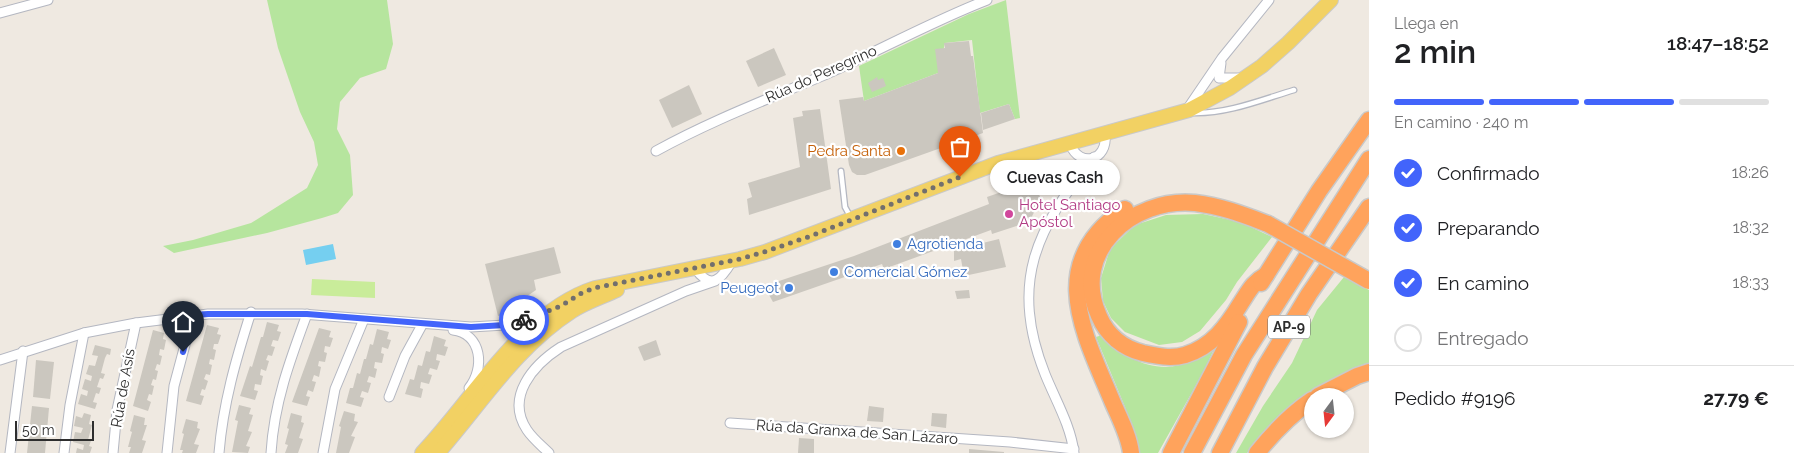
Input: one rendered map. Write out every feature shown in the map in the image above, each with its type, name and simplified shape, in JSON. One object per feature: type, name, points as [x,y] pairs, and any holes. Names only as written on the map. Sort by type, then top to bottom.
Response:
[{"type":"highway","points":[[1171,453],[1218,361],[1266,275],[1319,192],[1369,120]]},
{"type":"highway","name":"AP-9","points":[[1192,453],[1244,355],[1369,159]]},
{"type":"highway","points":[[1131,453],[1125,431],[1090,348],[1079,315],[1078,282],[1081,259],[1094,236],[1106,221],[1125,209],[1148,200],[1170,195],[1195,194],[1233,200],[1369,269]]},
{"type":"highway","points":[[1266,275],[1255,281],[1221,333],[1199,349],[1184,355],[1169,357],[1154,356],[1135,351],[1123,345],[1109,333],[1101,322],[1092,300],[1090,286],[1092,273],[1102,244],[1116,228],[1131,217],[1151,209],[1194,203],[1270,219],[1369,281]]},
{"type":"highway","name":"AP-9","points":[[1220,453],[1265,367],[1309,294],[1369,207]]},
{"type":"highway","points":[[1334,388],[1369,372]]},
{"type":"highway","points":[[1257,453],[1272,435],[1304,406]]},
{"type":"main road","points":[[422,453],[443,432],[510,348],[530,328],[586,291],[698,272],[773,249],[974,172],[1184,112],[1217,96],[1246,78],[1288,43],[1331,0]]},
{"type":"main road","points":[[438,453],[506,369],[538,337],[577,308],[636,281]]},
{"type":"street","points":[[0,13],[48,0]]},
{"type":"street","name":"Rúa do Peregrino","points":[[656,151],[695,129],[829,72],[988,0]]},
{"type":"street","points":[[1184,112],[1222,58],[1269,0]]},
{"type":"street","points":[[1217,96],[1222,58]]},
{"type":"street","points":[[1207,80],[1246,78]]},
{"type":"street","points":[[1207,80],[1217,96]]},
{"type":"street","name":"Rúa da Granxa de San Lázaro","points":[[730,423],[1010,442],[1073,452],[1044,372],[1032,330],[1028,295],[1030,276],[1043,231],[1081,173],[1104,147],[1105,135]]},
{"type":"street","points":[[1070,144],[1073,152],[1079,157],[1086,159],[1094,157]]},
{"type":"street","points":[[1079,157],[1081,173]]},
{"type":"street","points":[[549,453],[532,437],[523,422],[519,407],[520,394],[530,373],[545,357],[560,347],[686,291],[715,281],[724,274],[732,261]]},
{"type":"street","points":[[686,291],[698,272],[708,281],[715,281]]},
{"type":"street","points":[[436,326],[471,327],[505,325],[561,306]]},
{"type":"street","points":[[0,360],[84,332],[193,315],[251,312],[307,314],[436,326],[470,336],[477,347],[479,357],[478,370],[472,384],[456,404],[443,432]]},
{"type":"street","points":[[219,453],[225,402],[251,312]]},
{"type":"street","points":[[271,453],[276,408],[282,385],[307,314]]},
{"type":"street","points":[[167,453],[174,386],[193,315]]},
{"type":"street","points":[[323,453],[335,389],[364,319]]},
{"type":"street","name":"Rúa de Asís","points":[[113,453],[117,410],[136,323]]},
{"type":"street","points":[[389,397],[405,356],[422,325]]},
{"type":"street","points":[[64,453],[70,404],[84,332]]},
{"type":"street","points":[[10,453],[23,351]]},
{"type":"lane","points":[[1184,112],[1215,112],[1294,90]]},
{"type":"lane","points":[[842,171],[845,207],[852,220]]},
{"type":"green space","points":[[267,0],[387,0],[393,44],[386,69],[360,78],[340,102],[337,129],[350,155],[353,195],[338,213],[267,233],[174,253],[163,246],[193,240],[251,223],[307,188],[318,165],[314,142],[300,112],[278,48]]},
{"type":"green space","points":[[1006,0],[1020,118],[1015,119],[1009,104],[980,113],[972,40],[945,43],[938,73],[864,101],[859,66],[969,14]]},
{"type":"green space","points":[[1203,214],[1240,222],[1272,237],[1237,282],[1226,300],[1200,331],[1182,342],[1159,345],[1125,332],[1111,318],[1103,301],[1101,278],[1110,249],[1135,225],[1166,215]]},
{"type":"green space","points":[[1344,277],[1369,290],[1369,365],[1318,388],[1304,388],[1304,396],[1282,414],[1247,453],[1236,453],[1263,406],[1292,363],[1317,310]]},
{"type":"green space","points":[[312,279],[375,282],[375,298],[311,295]]},
{"type":"green space","points":[[1102,335],[1123,353],[1148,365],[1172,367],[1191,361],[1214,349],[1205,369],[1158,453],[1139,453],[1125,407],[1096,337]]},
{"type":"water","points":[[333,244],[336,259],[306,265],[303,250]]},
{"type":"building","points":[[969,41],[971,56],[973,56],[983,133],[865,175],[857,175],[852,172],[849,165],[839,100],[863,97],[864,101],[938,73],[935,49],[945,48],[944,43]]},
{"type":"building","points":[[774,48],[786,75],[758,87],[746,61]]},
{"type":"building","points":[[877,77],[878,80],[883,78],[886,86],[872,92],[868,83]]},
{"type":"building","points":[[689,85],[702,114],[672,128],[659,100]]},
{"type":"building","points":[[1009,104],[1015,119],[983,130],[981,113]]},
{"type":"building","points":[[820,109],[831,189],[749,215],[747,199],[752,197],[748,183],[800,167],[793,118],[803,116],[802,111]]},
{"type":"building","points":[[1033,181],[1041,199],[1029,222],[992,234],[991,230],[884,269],[882,264],[773,302],[764,286],[854,256],[989,204],[987,197]]},
{"type":"building","points":[[999,239],[1006,267],[964,276],[961,259],[954,261],[954,250]]},
{"type":"building","points":[[554,247],[561,273],[534,280],[536,290],[510,308],[508,313],[498,316],[485,264]]},
{"type":"building","points":[[969,290],[970,298],[957,299],[955,291]]},
{"type":"building","points":[[267,322],[279,325],[277,331],[281,332],[278,341],[273,340],[271,346],[275,347],[272,356],[268,355],[266,360],[269,361],[266,371],[261,369],[260,375],[263,376],[261,385],[255,384],[254,390],[258,391],[255,400],[240,396]]},
{"type":"building","points":[[207,325],[219,328],[217,334],[221,335],[218,344],[214,344],[213,349],[216,350],[214,360],[210,359],[209,364],[212,365],[210,375],[206,374],[204,379],[208,381],[205,390],[202,389],[200,395],[204,396],[201,405],[186,401]]},
{"type":"building","points":[[319,328],[331,331],[329,337],[333,338],[330,347],[325,346],[324,352],[327,353],[325,362],[319,361],[318,366],[321,367],[319,377],[314,375],[312,381],[316,382],[313,392],[308,390],[306,396],[310,397],[307,406],[292,402]]},
{"type":"building","points":[[377,329],[389,332],[387,339],[391,340],[388,349],[382,347],[381,353],[384,354],[382,363],[375,362],[374,368],[377,369],[375,378],[369,376],[367,382],[371,383],[368,393],[362,391],[360,397],[364,398],[361,407],[346,403],[357,373],[360,374],[370,344],[373,345]]},
{"type":"building","points":[[153,330],[164,333],[163,339],[166,340],[164,350],[160,349],[159,355],[162,356],[160,365],[157,364],[155,370],[158,371],[156,380],[153,379],[151,385],[154,386],[152,395],[149,394],[147,400],[151,402],[148,411],[133,406]]},
{"type":"building","points":[[434,336],[446,340],[444,346],[448,347],[445,356],[437,354],[436,360],[440,361],[437,370],[430,368],[428,374],[432,375],[429,384],[421,382],[420,388],[423,389],[421,398],[405,394],[410,379],[414,380],[418,365],[422,366],[426,351],[430,352]]},
{"type":"building","points":[[656,340],[661,355],[644,361],[638,347]]},
{"type":"building","points":[[95,345],[111,349],[110,355],[107,354],[105,358],[101,373],[105,374],[103,379],[100,378],[97,387],[101,388],[99,394],[96,393],[93,402],[97,403],[95,409],[78,404],[81,394],[87,396],[88,391],[82,389],[85,379],[91,381],[92,376],[86,374],[89,365],[95,366],[98,356],[92,355]]},
{"type":"building","points":[[36,360],[54,362],[50,399],[33,397]]},
{"type":"building","points":[[239,405],[251,408],[249,414],[253,415],[248,431],[252,432],[246,446],[250,447],[248,453],[232,452],[238,421],[235,420]]},
{"type":"building","points":[[32,406],[49,408],[45,453],[27,453]]},
{"type":"building","points":[[869,406],[884,408],[883,422],[867,421]]},
{"type":"building","points":[[344,411],[355,414],[354,421],[358,422],[351,436],[355,437],[349,453],[336,453],[341,427],[339,426]]},
{"type":"building","points":[[84,413],[91,415],[89,424],[92,425],[88,440],[91,441],[89,446],[92,447],[90,453],[76,453],[77,448],[83,450],[84,445],[73,442],[75,432],[81,433],[83,428],[74,426],[76,416],[82,418]]},
{"type":"building","points":[[291,413],[302,416],[301,422],[304,423],[299,438],[303,439],[298,453],[285,453],[288,445],[285,444]]},
{"type":"building","points":[[932,413],[947,414],[946,428],[931,426]]},
{"type":"building","points":[[134,415],[145,418],[144,425],[147,425],[142,440],[146,441],[142,453],[129,453],[131,447],[128,447],[132,432],[130,431]]},
{"type":"building","points":[[186,419],[198,422],[197,428],[200,429],[194,444],[199,445],[196,453],[182,453],[183,450],[180,450]]},
{"type":"building","points":[[799,438],[814,439],[814,453],[798,453]]},
{"type":"building","points":[[969,449],[1004,452],[1004,453],[969,453]]},
{"type":"way so far","points":[[524,320],[561,306],[594,288],[740,259],[764,252],[808,237],[960,177]]},
{"type":"place","name":"Pedra Santa","points":[[901,151]]},
{"type":"place","name":"Cuevas Cash","points":[[960,177]]},
{"type":"place","name":"Hotel Santiago Apóstol","points":[[1009,214]]},
{"type":"place","name":"Agrotienda","points":[[897,244]]},
{"type":"place","name":"Comercial Gómez","points":[[834,272]]},
{"type":"place","name":"Peugeot","points":[[789,288]]},
{"type":"route","points":[[183,352],[193,315],[251,312],[307,314],[436,326],[471,327],[505,325],[524,320]]}]
